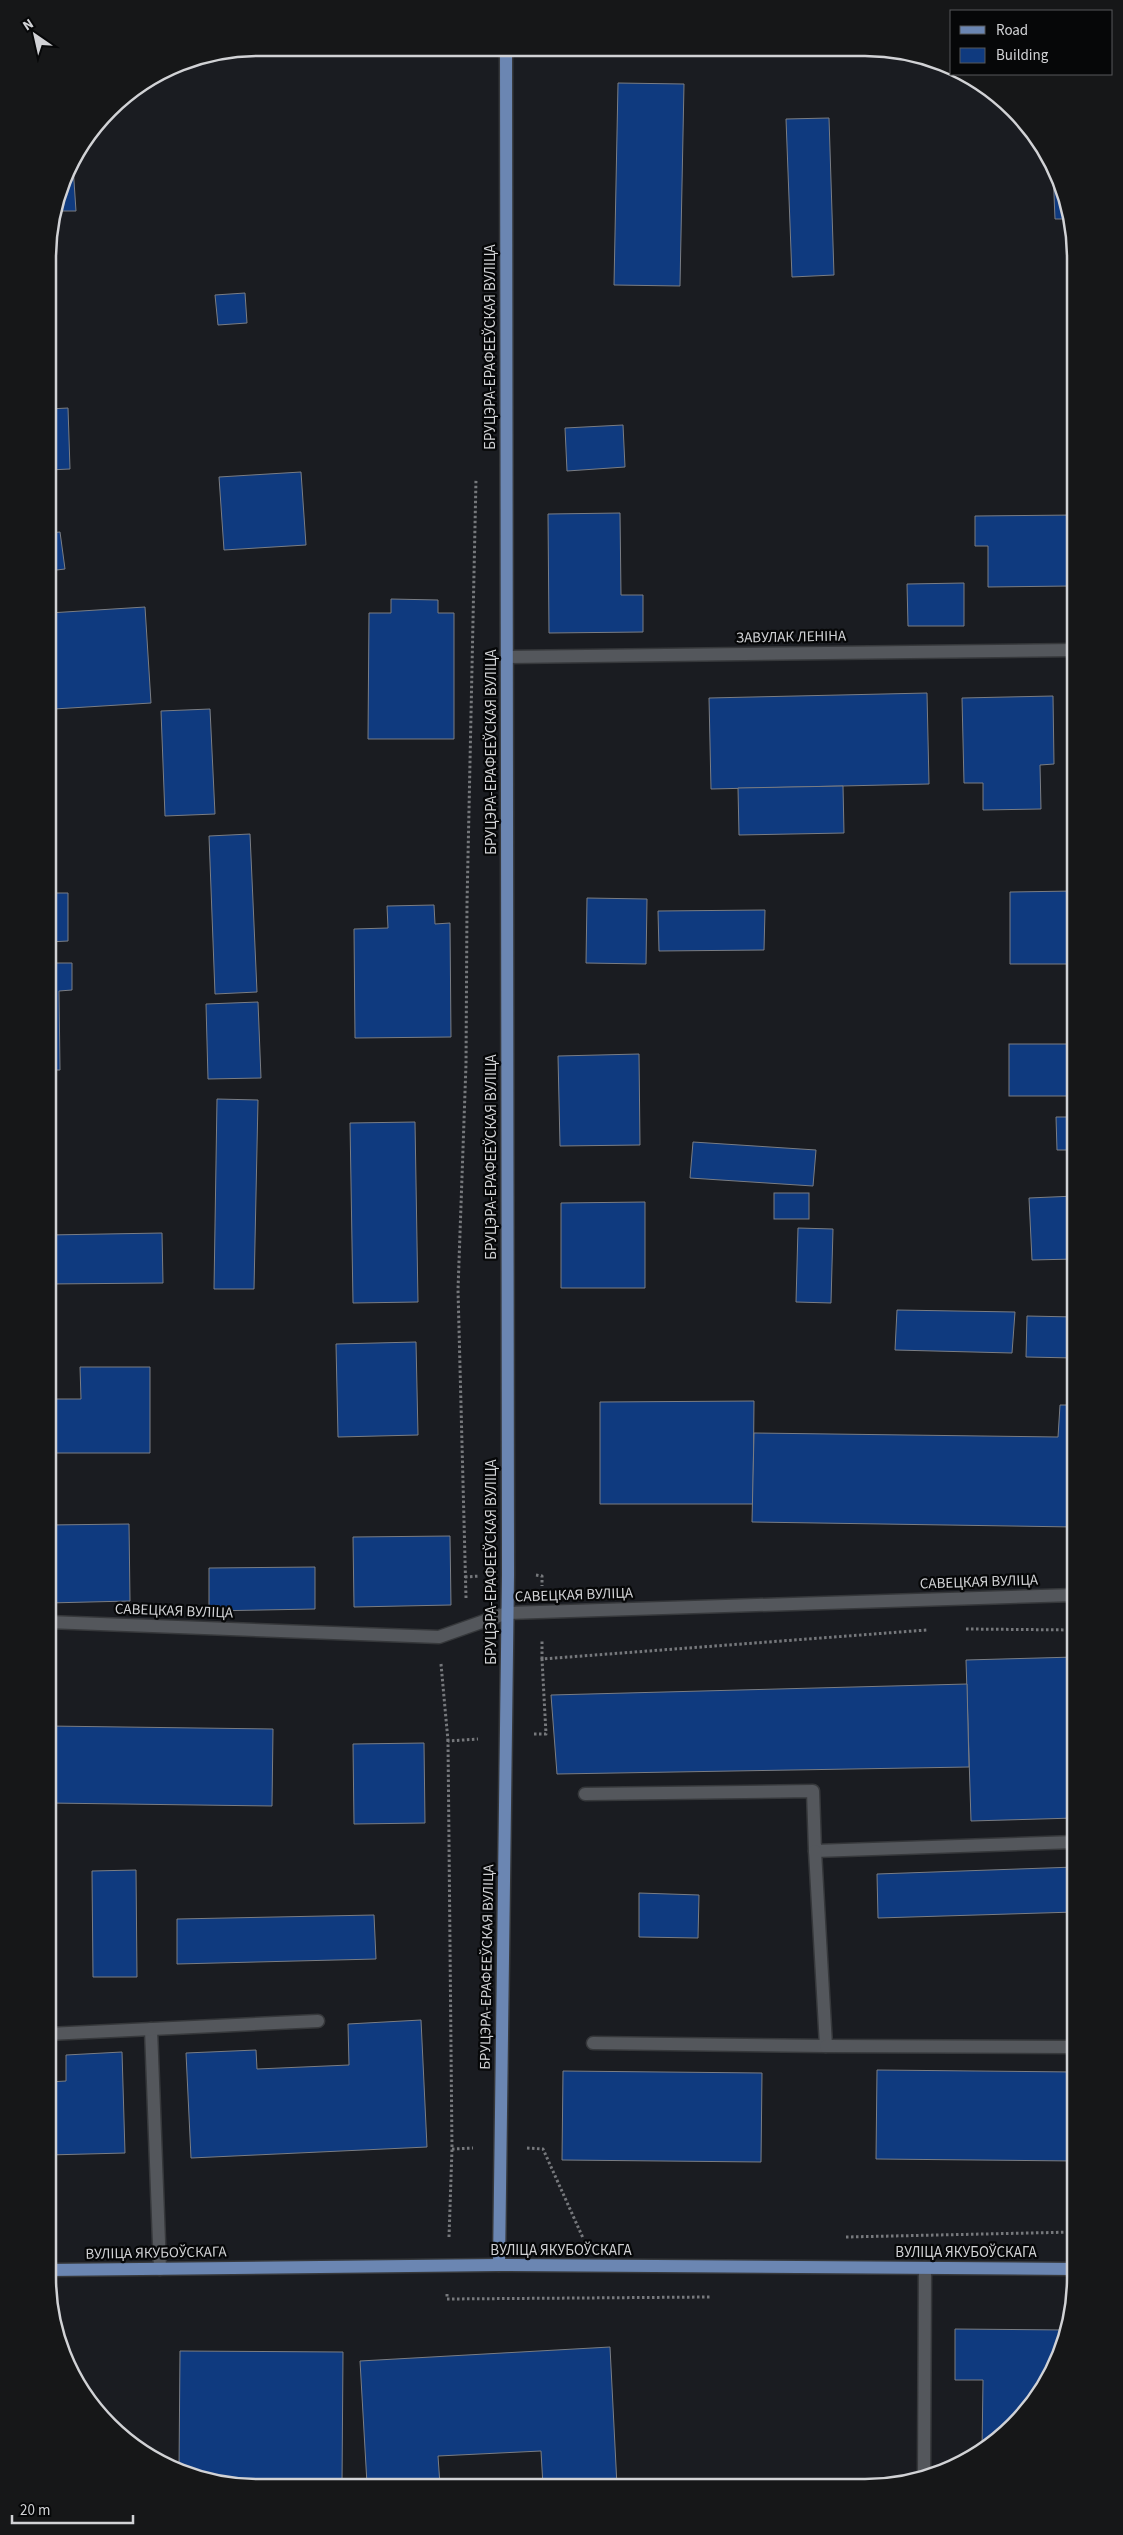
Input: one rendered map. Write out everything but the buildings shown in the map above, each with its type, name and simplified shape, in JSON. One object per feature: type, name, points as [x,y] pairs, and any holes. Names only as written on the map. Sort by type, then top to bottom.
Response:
[{"type":"main road","name":"БРУЦЭРА-ЕРАФЕЕЎСКАЯ ВУЛІЦА","points":[[500,2265],[507,1613],[506,56]]},
{"type":"main road","name":"ВУЛІЦА ЯКУБОЎСКАГА","points":[[56,2270],[500,2265],[1067,2269]]},
{"type":"street","name":"ЗАВУЛАК ЛЕНІНА","points":[[507,656],[1067,650]]},
{"type":"street","name":"САВЕЦКАЯ ВУЛІЦА","points":[[56,1622],[439,1637],[507,1613],[1067,1595]]},
{"type":"street","points":[[585,1794],[813,1791],[826,2046]]},
{"type":"street","points":[[815,1851],[1067,1842]]},
{"type":"street","points":[[56,2034],[318,2021]]},
{"type":"street","points":[[151,2029],[160,2269]]},
{"type":"street","points":[[593,2043],[1067,2047]]},
{"type":"street","points":[[924,2470],[925,2268]]},
{"type":"path","points":[[447,2299],[452,2149],[448,1741],[439,1637],[466,1603],[458,1290],[466,1064],[467,904],[476,477]]},
{"type":"path","points":[[956,1629],[1067,1630]]},
{"type":"path","points":[[448,1741],[546,1734],[542,1659],[937,1630]]},
{"type":"path","points":[[543,2149],[585,2243]]},
{"type":"path","points":[[840,2237],[1067,2232]]}]
